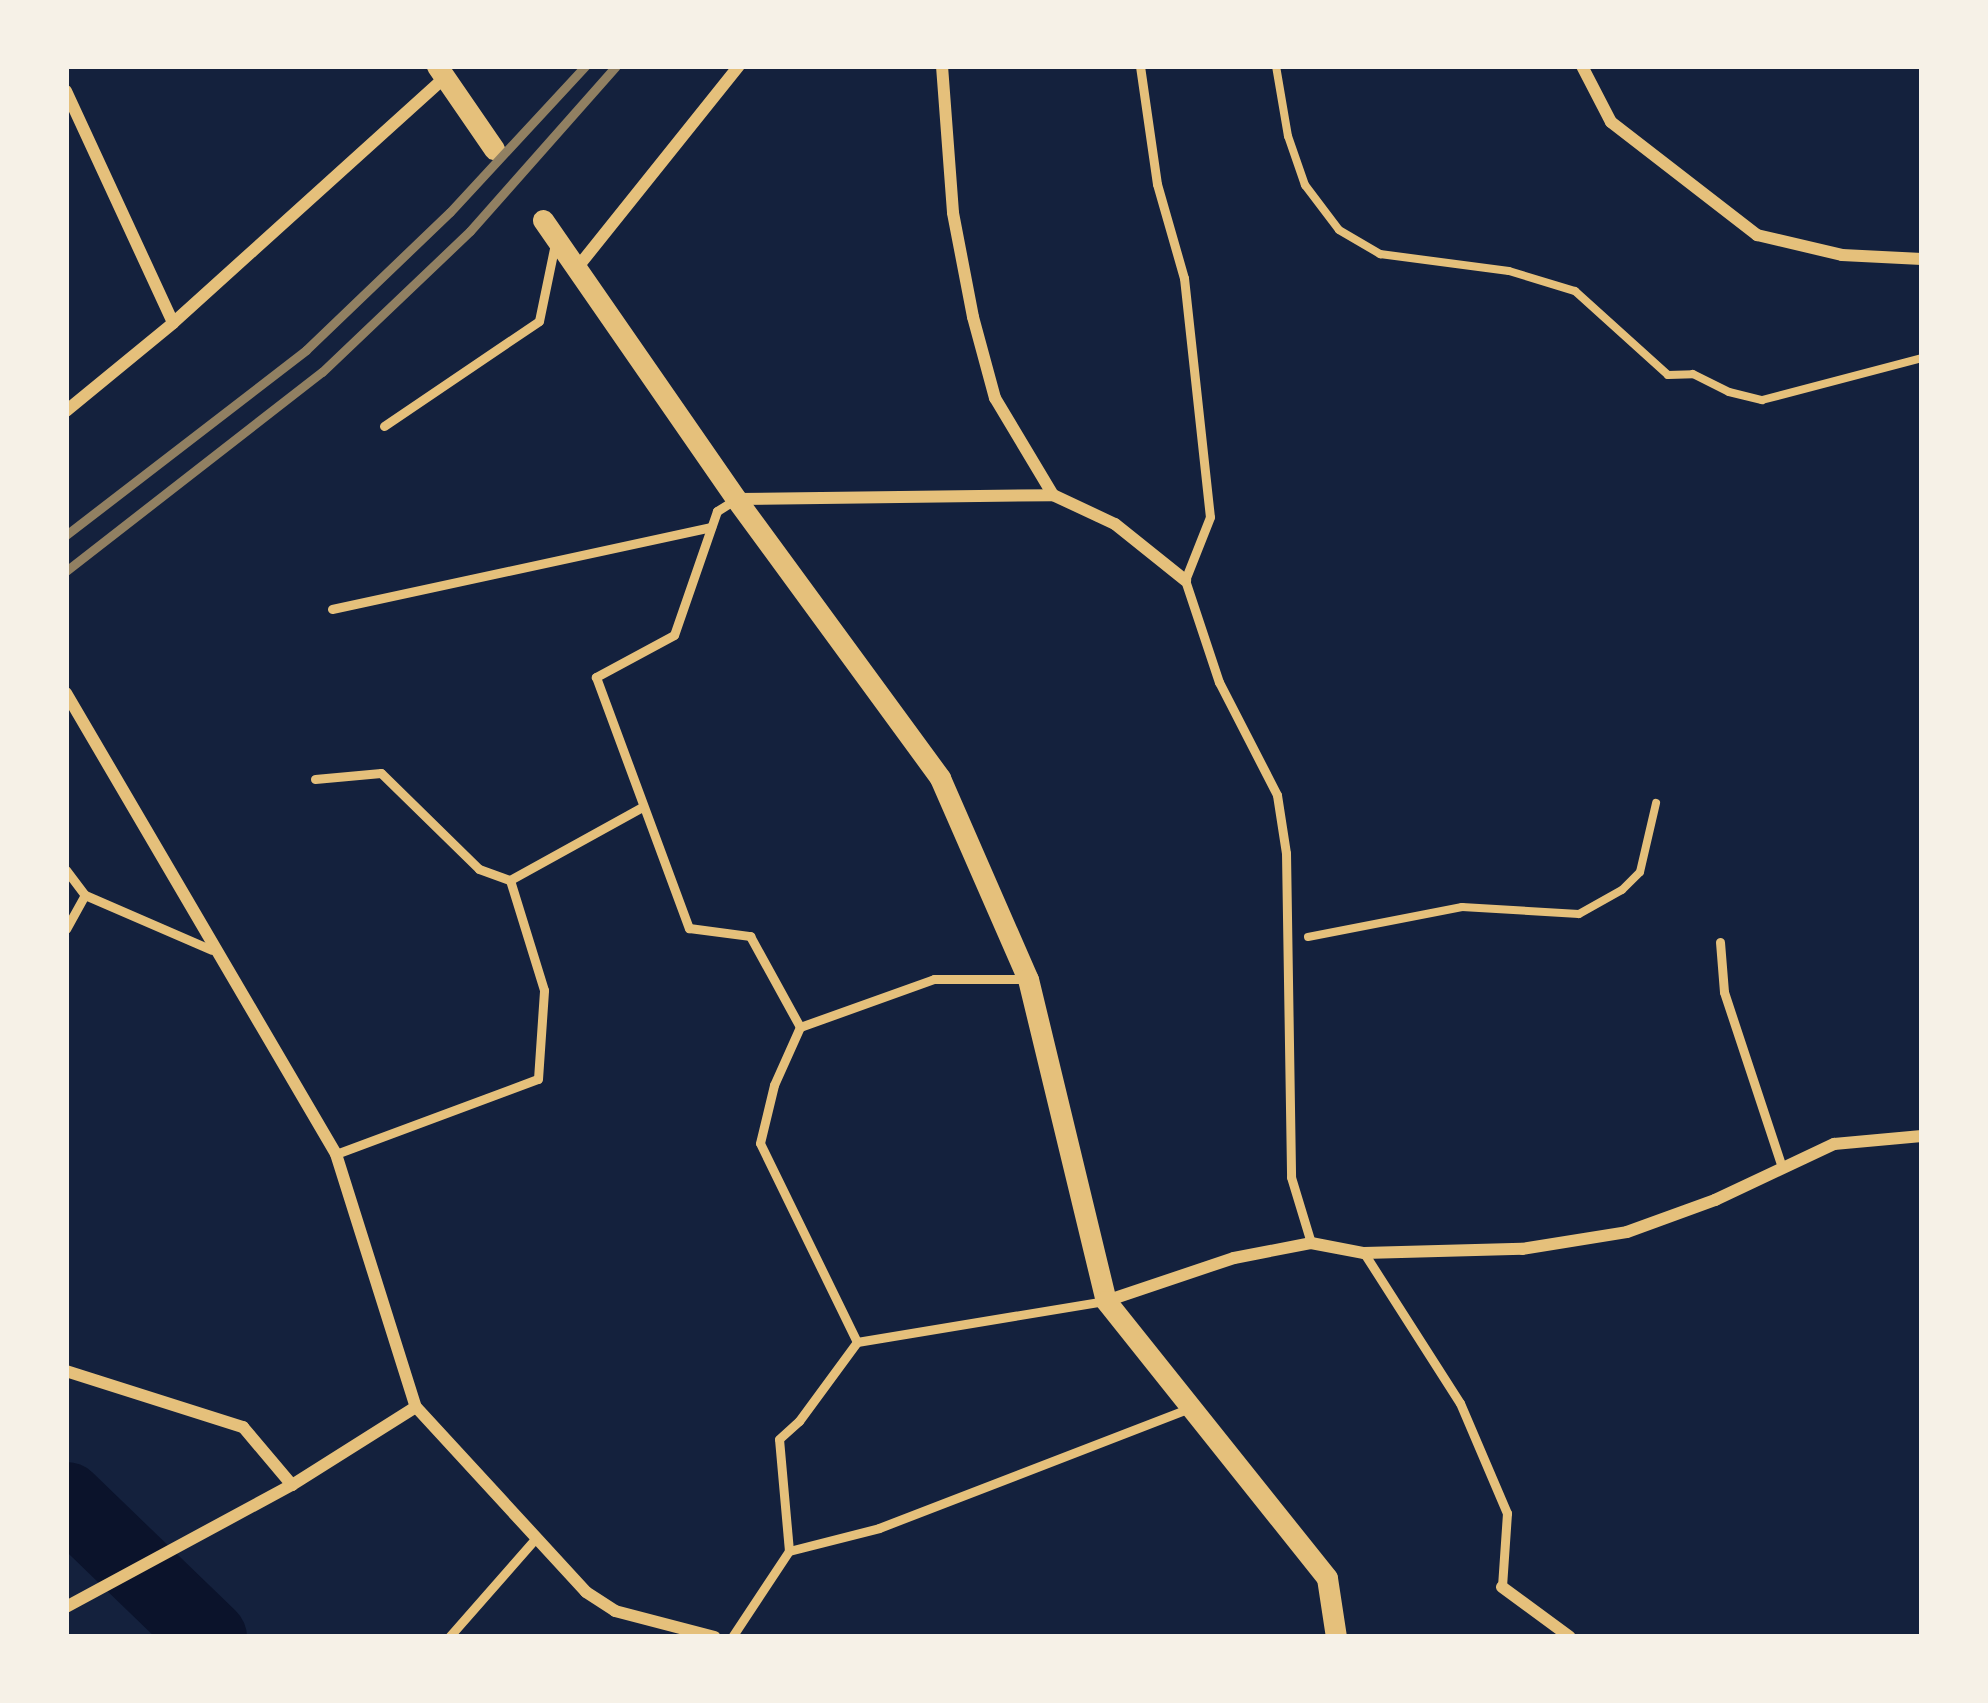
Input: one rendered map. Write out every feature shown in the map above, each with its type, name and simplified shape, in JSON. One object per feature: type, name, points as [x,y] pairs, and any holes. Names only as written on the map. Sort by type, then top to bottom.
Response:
[{"type":"street","points":[[577,268],[739,66]]},
{"type":"street","points":[[942,66],[953,213],[973,317],[995,398],[1053,496]]},
{"type":"street","points":[[1582,66],[1611,122],[1757,235],[1842,255],[1922,260]]},
{"type":"street","points":[[66,410],[173,322],[447,70],[494,149]]},
{"type":"street","points":[[66,91],[173,322]]},
{"type":"street","points":[[550,229],[736,499],[940,778],[1028,980],[1106,1301],[1328,1578],[1336,1637]]},
{"type":"street","points":[[736,499],[1053,496],[1115,524],[1185,580]]},
{"type":"street","points":[[66,693],[212,950],[336,1154],[416,1407],[586,1592],[615,1611],[716,1637]]},
{"type":"street","points":[[1106,1301],[1234,1258],[1311,1244],[1364,1253],[1522,1249],[1627,1232],[1834,1144],[1922,1136]]},
{"type":"street","points":[[66,1371],[243,1427],[292,1485]]},
{"type":"street","points":[[66,1607],[292,1485],[416,1407]]},
{"type":"street","points":[[1502,1587],[1570,1637]]},
{"type":"lane","points":[[1140,66],[1157,184],[1184,278],[1210,517],[1185,580],[1220,682],[1277,795],[1291,940],[1291,1177],[1311,1244]]},
{"type":"lane","points":[[384,426],[538,321],[550,229]]},
{"type":"lane","points":[[736,499],[717,511],[674,634],[596,676],[688,928],[750,936],[800,1028]]},
{"type":"lane","points":[[332,609],[712,526]]},
{"type":"lane","points":[[315,778],[381,772],[479,868],[510,880]]},
{"type":"lane","points":[[510,880],[642,807]]},
{"type":"lane","points":[[66,871],[85,895],[212,950]]},
{"type":"lane","points":[[336,1154],[538,1078],[544,990],[510,880]]},
{"type":"lane","points":[[66,928],[85,895]]},
{"type":"lane","points":[[1720,942],[1724,992],[1781,1168]]},
{"type":"lane","points":[[857,1342],[760,1144],[775,1085],[800,1028],[934,979],[1028,980]]},
{"type":"lane","points":[[1364,1253],[1460,1403],[1507,1513],[1502,1587]]},
{"type":"lane","points":[[732,1637],[789,1552],[778,1438],[799,1421],[857,1342],[1106,1301]]},
{"type":"lane","points":[[789,1552],[879,1528],[1193,1406]]},
{"type":"lane","points":[[448,1637],[536,1538]]},
{"type":"path","points":[[1276,66],[1288,136],[1305,185],[1339,230],[1380,254],[1509,271],[1575,291],[1668,375],[1693,374],[1729,392],[1762,400],[1922,358]]},
{"type":"path","points":[[1291,940],[1462,907],[1579,914],[1622,890],[1640,872],[1656,803]]},
{"type":"waterway","points":[[66,1499],[209,1637]]},
{"type":"railway","points":[[66,535],[306,350],[450,212],[585,66]]},
{"type":"railway","points":[[66,571],[322,372],[470,231],[616,66]]}]
